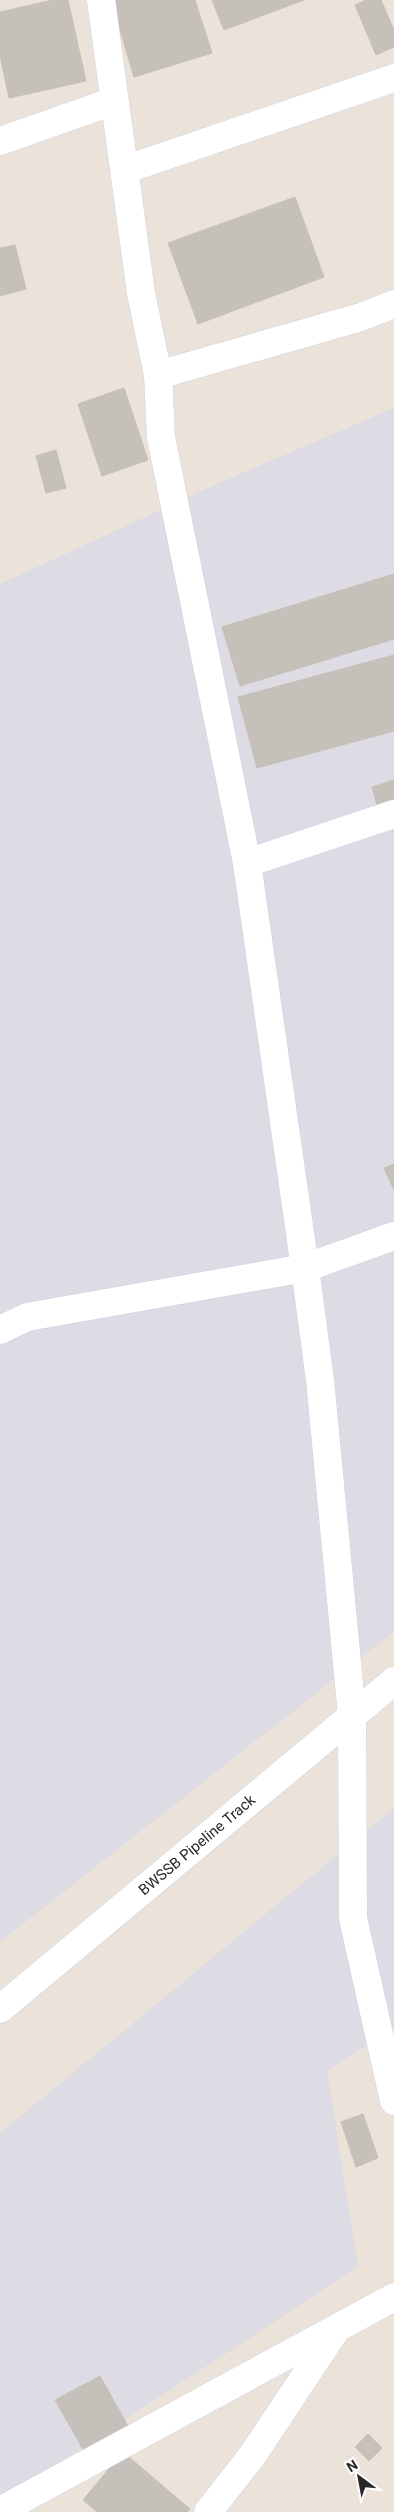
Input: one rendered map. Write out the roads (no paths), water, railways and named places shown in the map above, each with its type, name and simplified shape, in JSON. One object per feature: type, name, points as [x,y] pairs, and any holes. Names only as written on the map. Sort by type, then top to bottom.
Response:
[{"type":"street","points":[[101,0],[141,293],[158,376],[161,437],[247,863],[305,1268],[320,1380],[352,1716],[353,1918],[394,2101]]},
{"type":"street","points":[[124,170],[394,78]]},
{"type":"street","points":[[0,141],[114,101]]},
{"type":"street","points":[[158,376],[361,317],[394,304]]},
{"type":"street","points":[[247,863],[394,814]]},
{"type":"street","points":[[0,1330],[27,1317],[305,1268],[394,1236]]},
{"type":"street","name":"BWSSB Pipeline Track","points":[[0,2009],[394,1680]]},
{"type":"street","points":[[0,2511],[394,2297]]},
{"type":"street","points":[[208,2512],[252,2456],[338,2328]]}]
